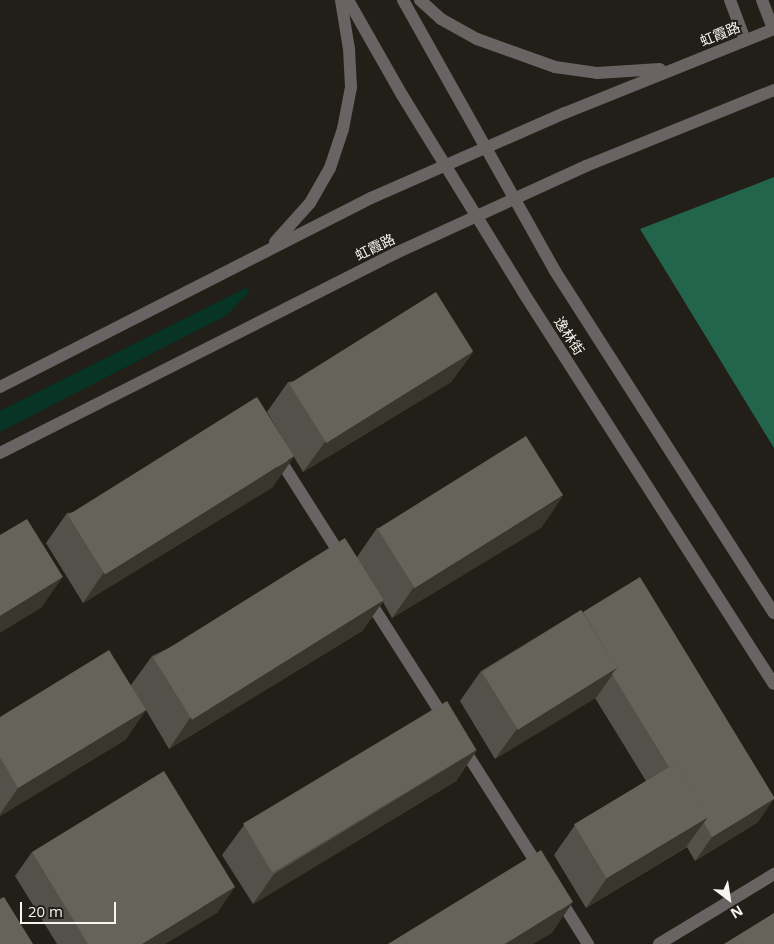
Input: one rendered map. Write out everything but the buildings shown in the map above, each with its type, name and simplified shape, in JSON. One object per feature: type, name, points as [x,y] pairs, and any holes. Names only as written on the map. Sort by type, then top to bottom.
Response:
[{"type":"street","points":[[260,255],[288,231],[310,203],[330,168],[344,129],[351,87],[349,49],[341,0]]},
{"type":"street","name":"逸林街","points":[[348,0],[476,216],[774,684]]},
{"type":"street","name":"逸林街","points":[[404,0],[555,271],[774,612]]},
{"type":"street","points":[[420,0],[441,19],[478,39],[555,68],[597,73],[637,73],[685,65]]},
{"type":"street","points":[[730,0],[745,40]]},
{"type":"street","points":[[762,0],[774,29]]},
{"type":"street","name":"虹霞路","points":[[0,387],[371,198],[486,147],[774,29]]},
{"type":"street","name":"虹霞路","points":[[0,453],[396,253],[586,166],[774,90]]},
{"type":"street","points":[[270,445],[350,570]]},
{"type":"street","points":[[360,586],[588,944]]},
{"type":"street","points":[[659,944],[774,874]]},
{"type":"green space","points":[[774,177],[774,448],[640,229]]},
{"type":"green space","points":[[246,288],[250,291],[227,315],[0,432],[0,411]]}]
